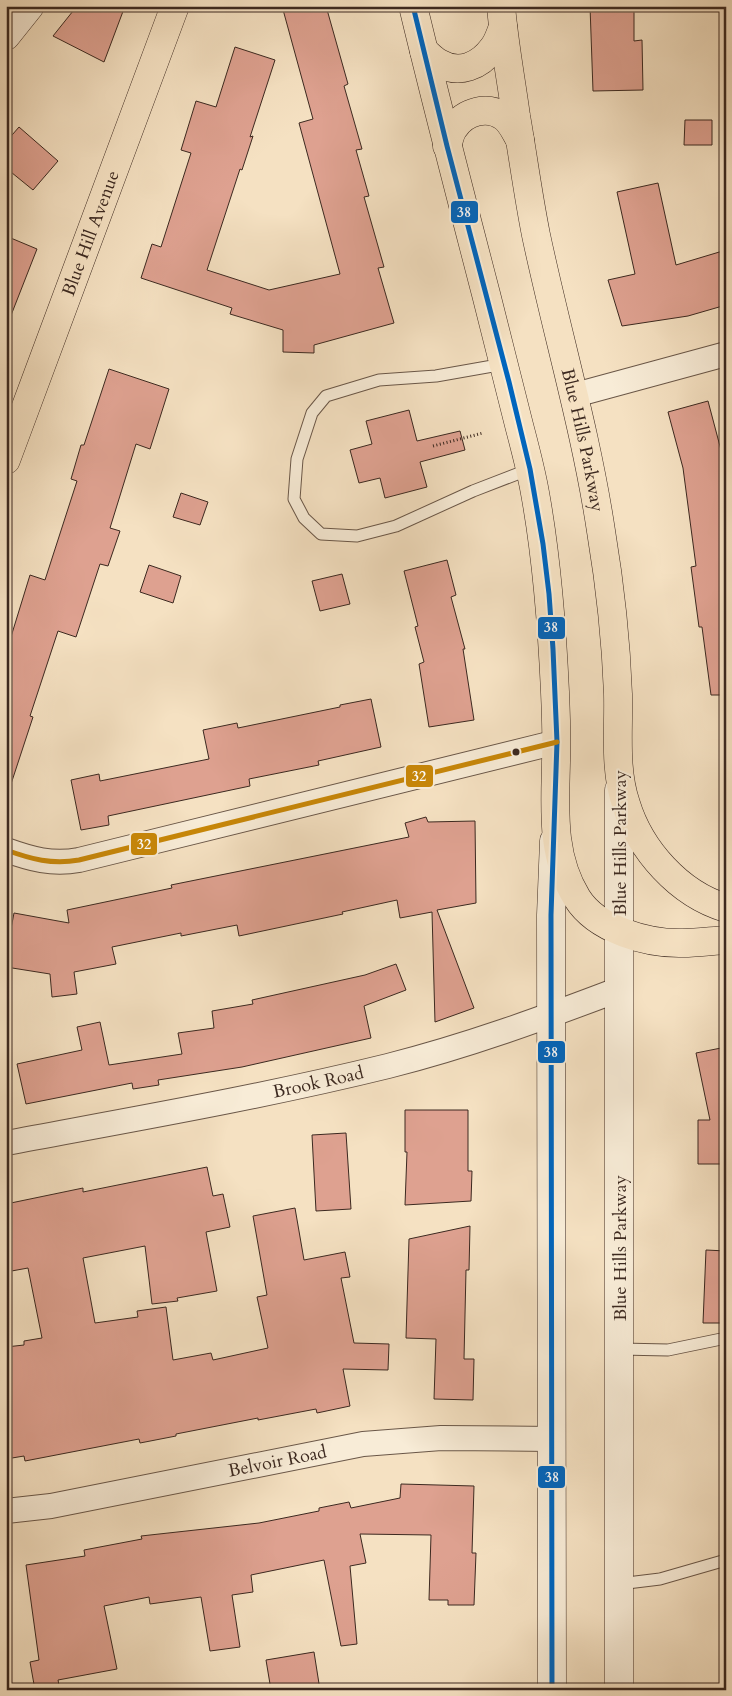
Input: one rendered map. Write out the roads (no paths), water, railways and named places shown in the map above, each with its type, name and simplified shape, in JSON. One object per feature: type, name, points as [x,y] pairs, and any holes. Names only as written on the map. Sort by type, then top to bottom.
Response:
[{"type":"main road","points":[[6,36],[30,6]]},
{"type":"main road","name":"Blue Hill Avenue","points":[[6,460],[175,6]]},
{"type":"main road","points":[[413,6],[530,469],[543,544],[549,594],[556,742],[551,914],[552,1690]]},
{"type":"main road","points":[[424,50],[439,63],[455,69],[468,68],[482,61],[494,47],[502,17]]},
{"type":"main road","name":"Blue Hills Parkway","points":[[502,17],[536,235],[593,481],[609,588],[618,693],[620,931],[619,1690]]},
{"type":"main road","points":[[447,146],[453,128],[466,116],[484,110],[504,117],[512,124],[520,141]]},
{"type":"main road","points":[[619,781],[632,821],[654,857],[668,872],[700,897],[726,908]]},
{"type":"main road","points":[[554,817],[559,856],[579,902],[590,914],[604,924],[641,938],[680,944],[726,940]]},
{"type":"street","points":[[574,395],[726,354]]},
{"type":"street","points":[[6,850],[41,861],[65,862],[78,860],[556,742]]},
{"type":"street","name":"Brook Road","points":[[6,1143],[253,1096],[388,1066],[552,1015],[620,988]]},
{"type":"street","name":"Belvoir Road","points":[[6,1511],[51,1506],[363,1444],[441,1438],[552,1439]]},
{"type":"lane","points":[[504,364],[436,376],[379,380],[326,396],[312,413],[297,459],[294,499],[304,518],[321,534],[356,536],[396,526],[473,491],[530,469]]},
{"type":"lane","points":[[620,1349],[668,1350],[726,1338]]},
{"type":"lane","points":[[619,1584],[660,1579],[726,1560]]}]
